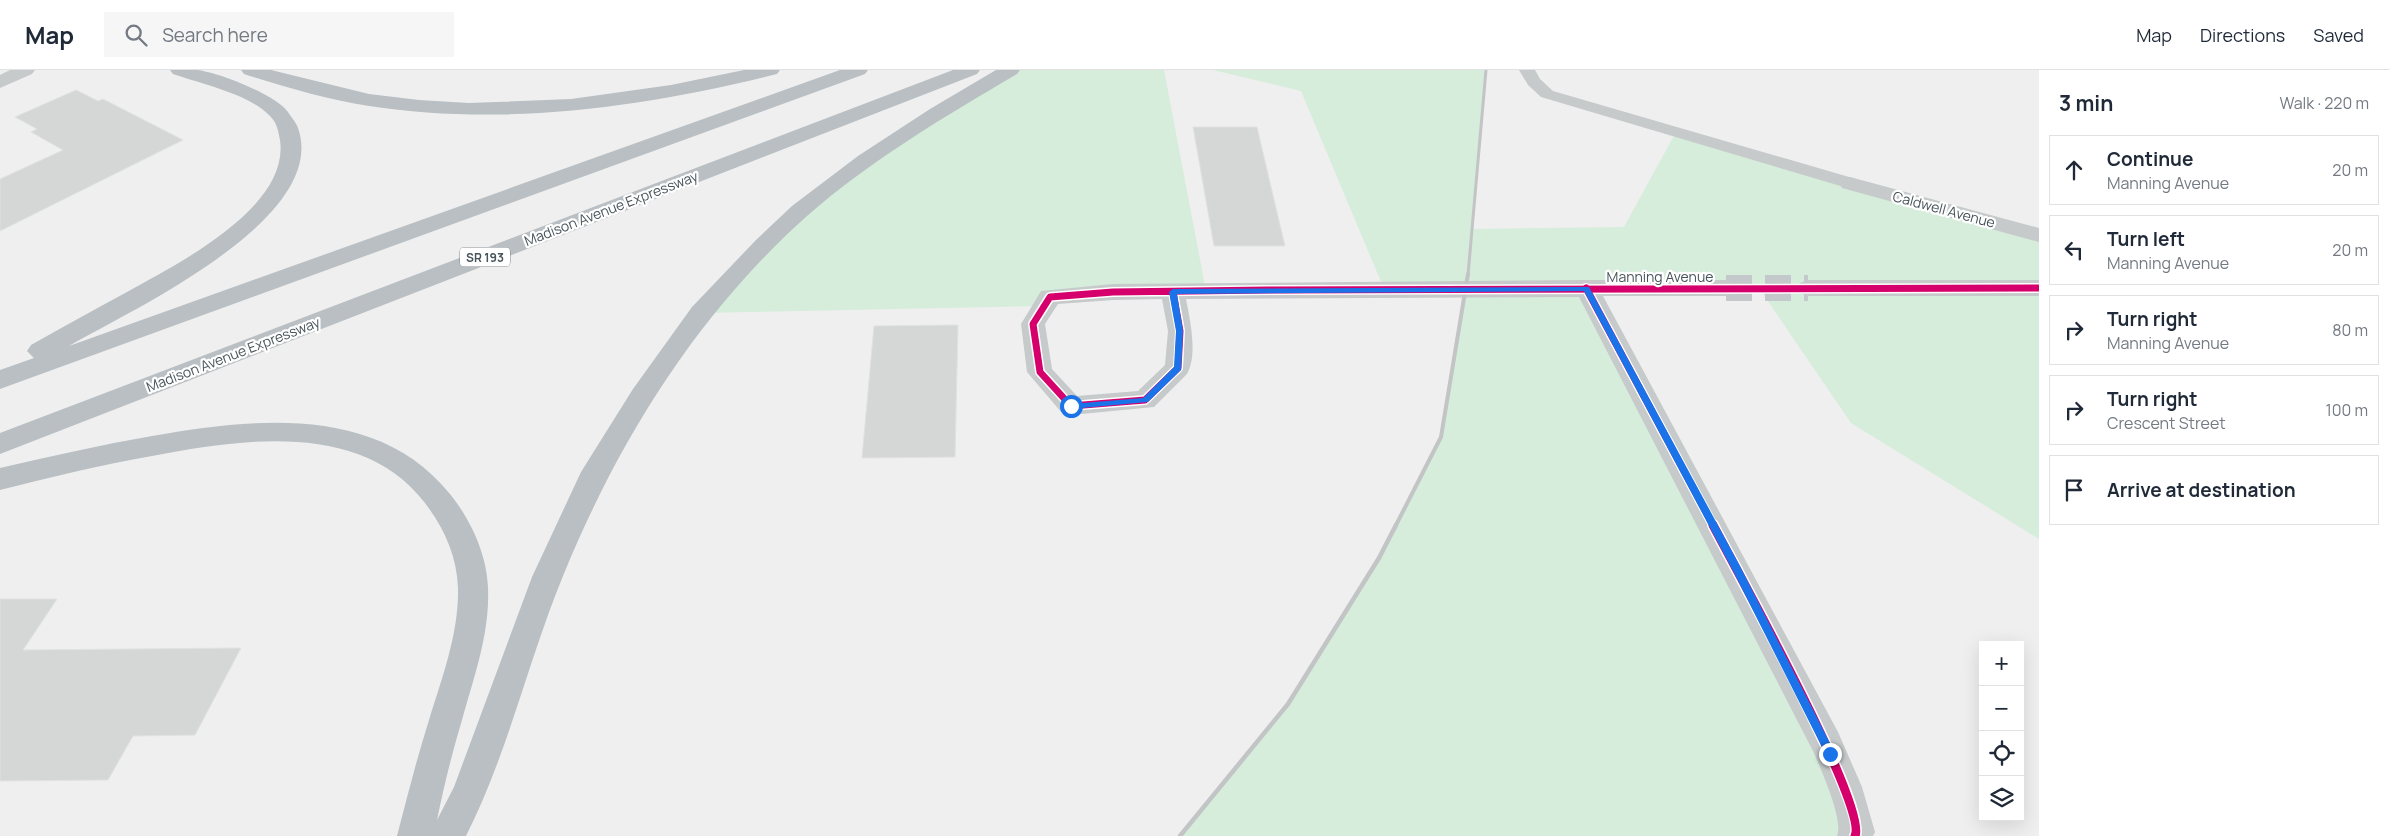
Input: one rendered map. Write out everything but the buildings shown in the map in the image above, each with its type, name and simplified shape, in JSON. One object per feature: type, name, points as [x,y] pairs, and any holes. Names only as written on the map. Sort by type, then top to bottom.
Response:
[{"type":"highway","points":[[0,374],[205,258],[236,235],[260,212],[285,176],[292,152],[288,126],[277,111],[253,94],[180,70]]},
{"type":"highway","points":[[251,70],[318,90],[369,100],[411,105],[469,108],[554,105],[612,99],[731,79],[770,70]]},
{"type":"highway","points":[[0,380],[858,70]]},
{"type":"highway","name":"Madison Avenue Expressway","points":[[0,444],[970,70]]},
{"type":"highway","points":[[447,836],[469,794],[547,577],[595,472],[642,396],[701,313],[779,231],[865,160],[937,113],[1010,70]]},
{"type":"highway","points":[[0,478],[102,454],[229,432],[268,431],[304,433],[350,442],[379,451],[413,472],[436,492],[460,531],[468,555],[473,588],[468,642],[428,776],[415,836]]},
{"type":"street","points":[[0,82],[25,70]]},
{"type":"street","name":"Caldwell Avenue","points":[[1850,183],[2039,235]]},
{"type":"street","points":[[1586,288],[1737,569],[1830,754],[1854,810],[1858,835]]},
{"type":"street","name":"Manning Avenue","points":[[1173,292],[1180,331],[1178,368],[1145,400],[1071,406],[1040,372],[1033,324],[1050,297],[1173,292],[1726,288]]},
{"type":"street","points":[[1808,288],[2039,288]]},
{"type":"lane","points":[[1527,70],[1534,82],[1547,94],[1850,183]]},
{"type":"green space","points":[[1010,70],[1164,70],[1206,291],[1113,292],[1044,306],[701,313],[800,211]]},
{"type":"green space","points":[[1213,70],[1486,70],[1472,229],[1624,227],[1676,132],[2039,235],[2039,539],[1851,423],[1759,288],[1587,288],[1855,836],[1180,836],[1288,704],[1379,558],[1441,437],[1467,289],[1384,289],[1301,91]]},
{"type":"tunnel","points":[[1726,288],[1808,288]]},
{"type":"railway","points":[[1468,275],[1486,70]]},
{"type":"railway","points":[[1395,527],[1441,437],[1468,274]]},
{"type":"railway","points":[[1180,836],[1288,704],[1379,558],[1396,525]]},
{"type":"cycle path","points":[[1586,288],[1710,519],[1826,743],[1845,787],[1852,809],[1857,832],[1855,836]]},
{"type":"cycle path","points":[[1173,292],[1180,331],[1178,368],[1145,400],[1071,406],[1040,372],[1033,324],[1050,297],[1113,292],[1268,290],[2039,288]]},
{"type":"route","points":[[1071,406],[1145,400],[1178,368],[1180,331],[1173,292],[1586,288],[1737,569],[1830,754]]}]
